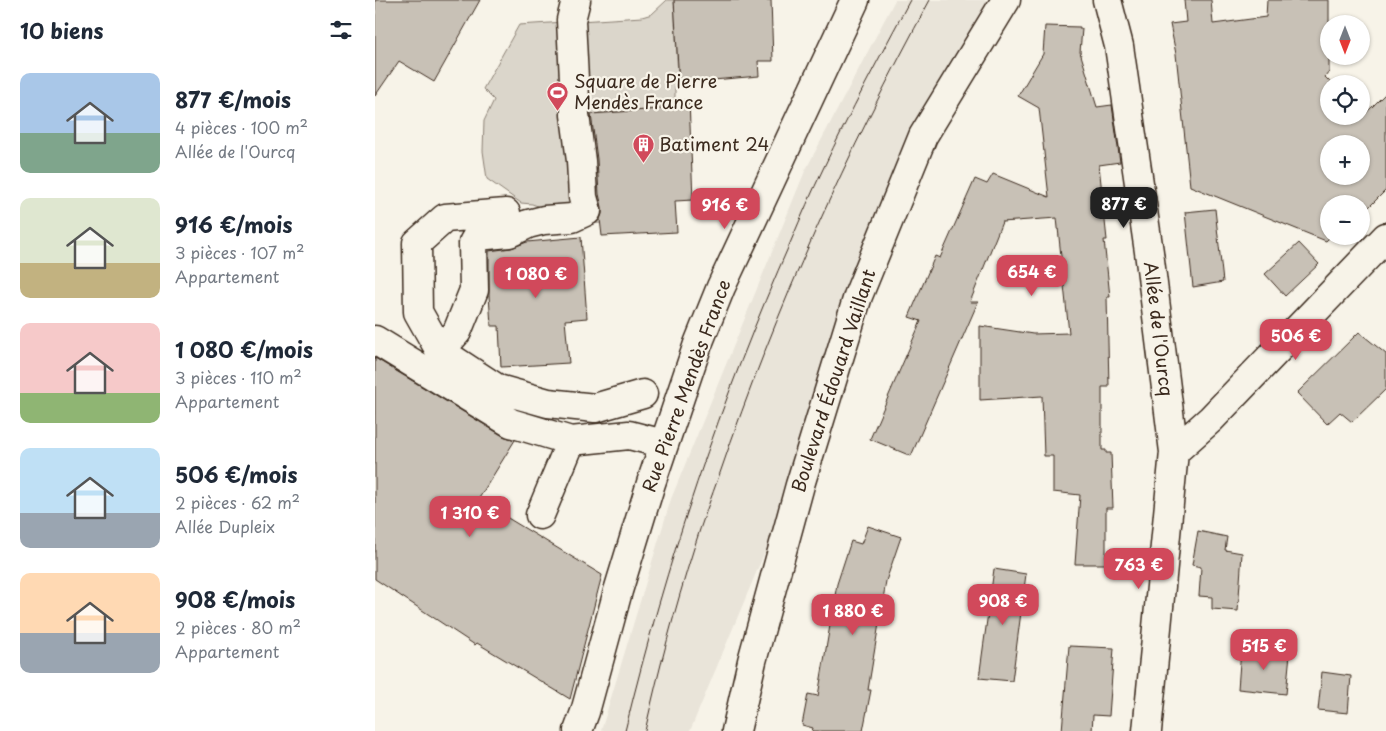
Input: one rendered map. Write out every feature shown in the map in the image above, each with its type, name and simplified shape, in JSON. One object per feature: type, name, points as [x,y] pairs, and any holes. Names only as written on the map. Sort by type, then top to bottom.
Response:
[{"type":"street","name":"Rue Pierre Mendès France","points":[[578,731],[585,712],[618,591],[664,444],[698,344],[721,287],[855,0]]},
{"type":"street","name":"Boulevard Édouard Vaillant","points":[[737,729],[752,661],[800,485],[858,296],[923,136],[1006,0]]},
{"type":"street","name":"Allée de l'Ourcq","points":[[1107,0],[1119,46],[1146,234],[1174,452],[1147,731]]},
{"type":"street","points":[[440,351],[457,332],[474,290],[473,243],[477,236],[509,233],[528,224],[544,220],[572,218],[587,211],[583,197],[581,161],[575,116],[574,10]]},
{"type":"street","points":[[506,213],[445,218],[417,243],[418,312],[440,351],[497,389],[548,403],[595,408],[643,394]]},
{"type":"street","points":[[1174,452],[1211,419],[1386,237]]},
{"type":"street","points":[[375,340],[511,423],[571,441],[629,435],[664,444]]},
{"type":"street","points":[[540,515],[571,441]]},
{"type":"shaded area","name":"Square de Pierre Mendès France","points":[[667,0],[674,0],[678,77],[675,85],[675,101],[661,102],[661,109],[589,114],[589,138],[592,138],[592,155],[588,160],[599,208],[604,208],[605,223],[553,224],[553,211],[532,204],[521,203],[487,179],[483,151],[484,121],[494,100],[483,89],[519,25],[642,17],[652,14]]},
{"type":"shaded area","points":[[895,0],[995,0],[967,53],[794,482],[690,731],[601,731],[671,499],[805,171]]},
{"type":"building","points":[[375,0],[480,0],[434,82],[399,61],[375,96]]},
{"type":"building","points":[[674,0],[771,0],[773,61],[758,61],[759,76],[679,83]]},
{"type":"building","points":[[1184,0],[1211,0],[1213,24],[1266,17],[1267,0],[1329,0],[1329,15],[1320,15],[1320,65],[1329,65],[1329,72],[1327,75],[1320,75],[1320,125],[1370,125],[1370,109],[1386,93],[1386,190],[1370,206],[1370,195],[1320,195],[1320,239],[1190,186],[1176,54],[1170,24],[1186,22]]},
{"type":"building","points":[[1045,26],[1080,27],[1082,29],[1080,52],[1097,107],[1112,105],[1120,162],[1099,165],[1107,240],[1104,240],[1110,297],[1107,297],[1109,387],[1102,387],[1102,450],[1106,450],[1106,453],[1111,453],[1113,508],[1106,508],[1106,564],[1075,564],[1080,495],[1053,492],[1053,456],[1044,456],[1042,396],[980,400],[980,326],[1033,334],[1069,333],[1057,218],[1002,222],[970,302],[978,302],[911,456],[870,439],[921,321],[909,317],[935,256],[940,258],[975,179],[987,184],[993,174],[1049,197],[1039,108],[1018,96],[1043,54]]},
{"type":"building","name":"Batiment 24","points":[[689,100],[693,200],[675,201],[677,232],[602,236],[600,219],[602,207],[591,114],[661,109],[661,102]]},
{"type":"building","points":[[1215,209],[1223,282],[1193,287],[1185,212]]},
{"type":"building","points":[[581,237],[587,318],[565,320],[569,363],[501,367],[499,326],[491,326],[489,251],[511,248],[527,242]]},
{"type":"building","points":[[1299,243],[1319,264],[1285,296],[1265,274]]},
{"type":"building","points":[[1359,332],[1386,354],[1386,389],[1352,422],[1340,412],[1327,424],[1297,393]]},
{"type":"building","points":[[375,358],[503,436],[515,440],[478,500],[602,575],[570,699],[477,643],[475,645],[375,579]]},
{"type":"building","points":[[868,526],[901,537],[886,581],[868,690],[871,690],[863,731],[812,731],[813,728],[802,725],[808,694],[818,696],[837,584],[851,541],[861,544]]},
{"type":"building","points":[[1198,531],[1227,537],[1225,550],[1242,553],[1238,611],[1212,609],[1212,597],[1199,596],[1201,567],[1192,565]]},
{"type":"building","points":[[994,569],[1026,574],[1012,681],[979,678]]},
{"type":"building","points":[[1069,646],[1114,648],[1109,716],[1093,715],[1092,731],[1062,731]]},
{"type":"building","points":[[1241,649],[1290,654],[1286,694],[1238,689]]},
{"type":"building","points":[[1322,672],[1351,676],[1348,713],[1318,710]]},
{"type":"tram line","points":[[625,731],[658,606],[677,544],[697,482],[741,361],[819,178],[854,105],[910,0]]},
{"type":"tram line","points":[[645,731],[680,593],[697,538],[765,351],[789,291],[842,173],[899,57],[930,0]]},
{"type":"place","name":"Square de Pierre Mendès France","points":[[558,111]]},
{"type":"place","name":"Batiment 24","points":[[643,164]]}]
